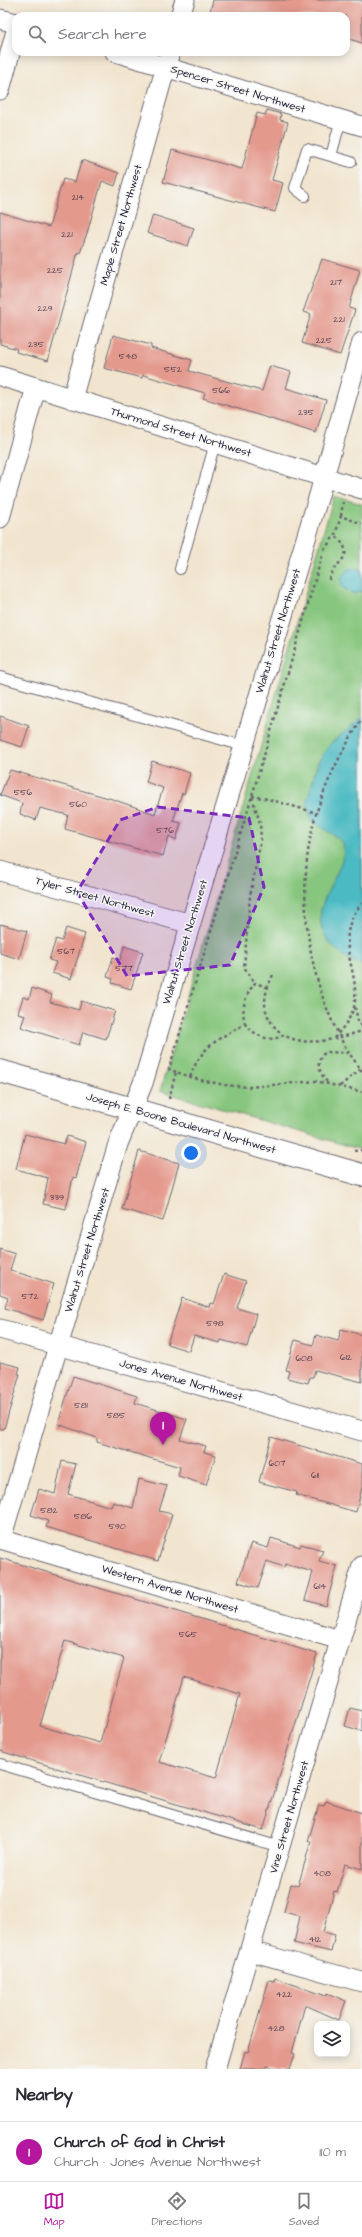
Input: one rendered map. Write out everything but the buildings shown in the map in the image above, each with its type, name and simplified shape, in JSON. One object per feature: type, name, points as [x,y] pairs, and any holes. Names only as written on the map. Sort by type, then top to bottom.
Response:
[{"type":"main road","name":"Joseph E. Boone Boulevard Northwest","points":[[0,1071],[362,1175]]},
{"type":"street","points":[[181,12],[185,0]]},
{"type":"street","points":[[0,19],[12,22]]},
{"type":"street","points":[[0,90],[12,46]]},
{"type":"street","name":"Spencer Street Northwest","points":[[142,56],[168,60],[362,126]]},
{"type":"street","name":"Maple Street Northwest","points":[[72,399],[168,60]]},
{"type":"street","name":"Walnut Street Northwest","points":[[1,1539],[118,1144],[143,1083],[191,924],[324,477],[362,342]]},
{"type":"street","name":"Thurmond Street Northwest","points":[[0,376],[362,489]]},
{"type":"street","points":[[0,518],[36,387]]},
{"type":"street","name":"Tyler Street Northwest","points":[[0,871],[191,924]]},
{"type":"street","name":"Jones Avenue Northwest","points":[[0,1329],[362,1431]]},
{"type":"street","name":"Western Avenue Northwest","points":[[1,1539],[340,1640]]},
{"type":"street","name":"Vine Street Northwest","points":[[214,2069],[250,1951],[362,1566]]},
{"type":"street","points":[[250,1951],[362,1982]]},
{"type":"lane","points":[[330,156],[340,119]]},
{"type":"lane","points":[[305,196],[295,188],[307,149],[351,162]]},
{"type":"lane","points":[[180,569],[215,443]]},
{"type":"lane","points":[[0,677],[244,746]]},
{"type":"lane","points":[[0,1764],[280,1847]]},
{"type":"path","points":[[343,502],[341,516],[335,535],[324,547],[252,796],[169,1069],[190,1077],[225,1085],[248,1087],[316,1081],[362,1092]]},
{"type":"path","points":[[341,516],[362,524]]},
{"type":"path","points":[[329,580],[331,572],[346,556],[347,552],[345,546],[335,535]]},
{"type":"path","points":[[340,1086],[361,1069],[350,1053],[326,1006],[317,982],[307,926],[306,888],[309,847],[316,813],[327,783],[345,745],[362,719]]},
{"type":"path","points":[[252,796],[268,798],[316,813]]},
{"type":"path","points":[[252,796],[260,823],[261,840],[250,896],[244,967],[255,982],[267,987]]},
{"type":"path","points":[[333,1038],[348,1022],[354,1004],[356,993],[347,938],[352,917],[362,903]]},
{"type":"path","points":[[273,975],[265,992],[266,1013],[274,1027],[283,1034],[294,1040],[307,1042],[362,1031]]},
{"type":"path","points":[[255,982],[246,996],[243,1016],[245,1024],[256,1034],[271,1039],[283,1034]]},
{"type":"path","points":[[354,1004],[356,1016],[362,1026]]},
{"type":"path","points":[[190,1077],[205,1048],[245,1024]]},
{"type":"path","points":[[327,1083],[320,1074],[318,1065],[321,1056],[326,1052],[350,1053]]},
{"type":"path","points":[[168,1102],[176,1072]]},
{"type":"highlighted area","points":[[158,807],[249,818],[264,887],[230,965],[127,976],[77,892],[120,820]]},
{"type":"green space","points":[[334,496],[362,504],[362,1150],[160,1091]]},
{"type":"water","points":[[358,568],[362,570],[362,591],[353,594],[342,587],[341,578],[349,569]]},
{"type":"water","points":[[362,718],[362,965],[345,957],[331,945],[322,930],[321,911],[342,860],[344,853],[343,844],[338,838],[311,820],[307,801],[318,762],[330,744]]},
{"type":"place","name":"Church of God in Christ","points":[[163,1445]]}]
